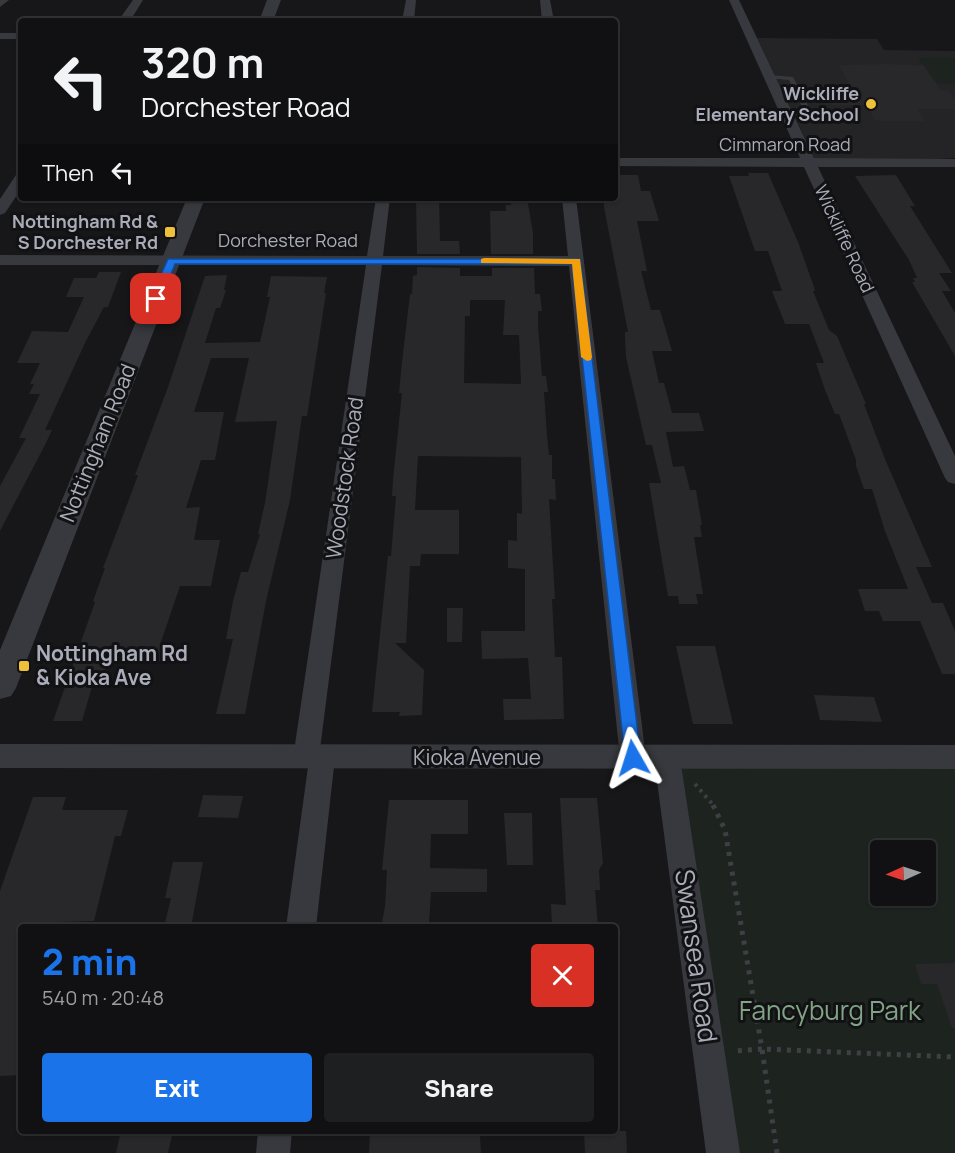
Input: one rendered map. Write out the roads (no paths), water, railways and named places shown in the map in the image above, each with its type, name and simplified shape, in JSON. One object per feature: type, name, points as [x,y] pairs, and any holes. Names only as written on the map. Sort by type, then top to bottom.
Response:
[{"type":"street","points":[[0,4],[4,0]]},
{"type":"street","points":[[126,18],[138,0]]},
{"type":"street","points":[[267,18],[274,0]]},
{"type":"street","points":[[408,18],[411,0]]},
{"type":"street","points":[[545,0],[548,18]]},
{"type":"street","name":"Wickliffe Road","points":[[734,0],[955,478]]},
{"type":"street","points":[[0,36],[18,36]]},
{"type":"street","name":"Cimmaron Road","points":[[618,162],[955,163]]},
{"type":"street","points":[[0,210],[18,183]]},
{"type":"street","name":"Nottingham Road","points":[[0,688],[195,201]]},
{"type":"street","name":"Woodstock Road","points":[[301,924],[314,758],[383,201]]},
{"type":"street","points":[[569,201],[633,758]]},
{"type":"street","name":"Dorchester Road","points":[[0,260],[577,261]]},
{"type":"street","name":"Kioka Avenue","points":[[0,756],[955,757]]},
{"type":"street","name":"Swansea Road","points":[[667,758],[723,1153]]},
{"type":"street","points":[[273,1153],[275,1134]]},
{"type":"lane","points":[[769,77],[792,78],[810,115],[786,115]]},
{"type":"place","name":"Wickliffe Elementary School","points":[[871,104]]},
{"type":"place","name":"Nottingham Rd & S Dorchester Rd","points":[[170,232]]},
{"type":"place","name":"Nottingham Rd & Kioka Ave","points":[[24,666]]},
{"type":"park label","name":"Fancyburg Park","points":[[830,1011]]}]
